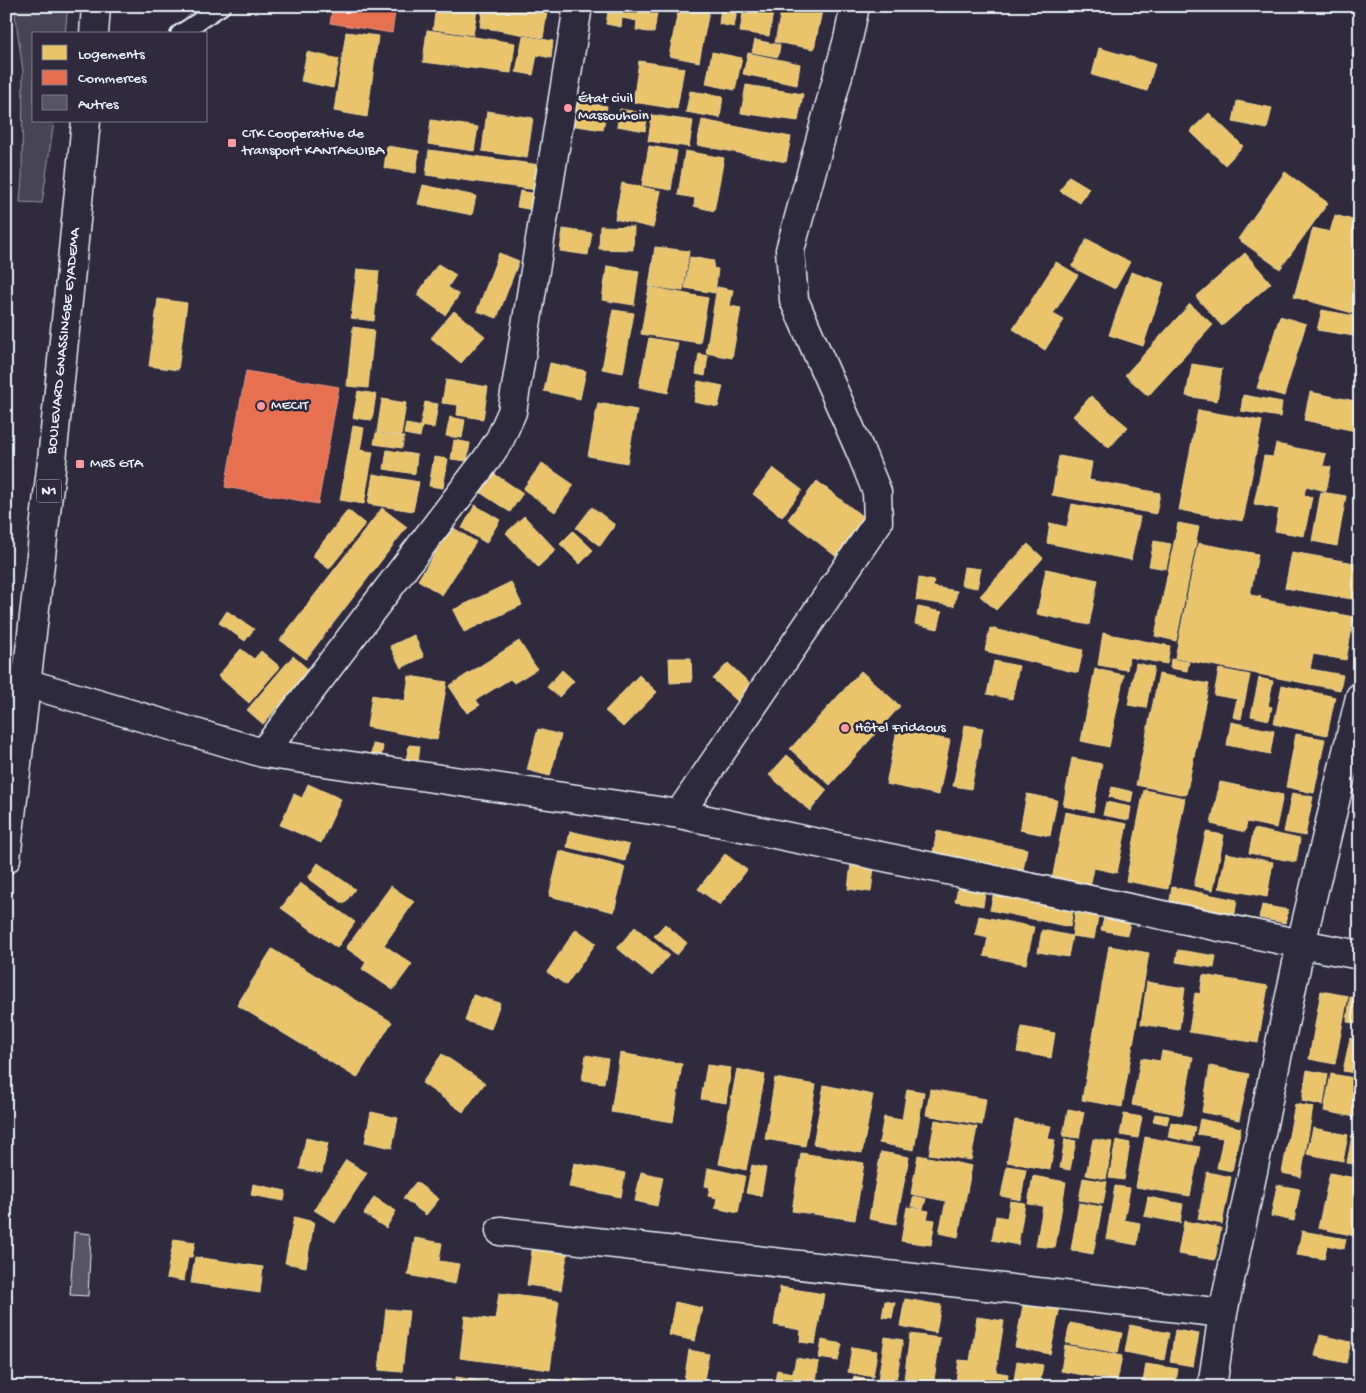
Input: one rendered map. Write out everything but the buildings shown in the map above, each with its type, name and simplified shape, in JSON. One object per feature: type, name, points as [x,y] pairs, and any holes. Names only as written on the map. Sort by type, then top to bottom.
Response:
[{"type":"main road","points":[[94,32],[96,6]]},
{"type":"main road","points":[[263,752],[487,459],[500,439],[512,412],[578,6]]},
{"type":"main road","points":[[679,814],[878,522],[877,492],[794,300],[790,250],[848,40],[855,6]]},
{"type":"main road","name":"BOULEVARD GNASSINGBE EYADEMA","points":[[6,859],[16,681],[61,373],[86,122]]},
{"type":"main road","points":[[16,681],[263,752],[679,814],[1360,955]]},
{"type":"main road","points":[[1212,1387],[1223,1314],[1300,944],[1360,697]]},
{"type":"main road","points":[[500,1231],[1223,1314]]},
{"type":"lane","points":[[183,32],[222,6]]},
{"type":"shaded area","points":[[14,6],[68,6],[65,32],[32,32],[32,122],[54,122],[42,203],[20,202],[23,71]]},
{"type":"place","name":"État civil Massouhoin","points":[[568,108]]},
{"type":"place","name":"CTK Cooperative de transport KANTAGUIBA","points":[[232,143]]},
{"type":"place","name":"MECIT","points":[[261,406]]},
{"type":"place","name":"MRS GTA","points":[[80,464]]},
{"type":"place","name":"Hôtel Fridaous","points":[[845,728]]}]
